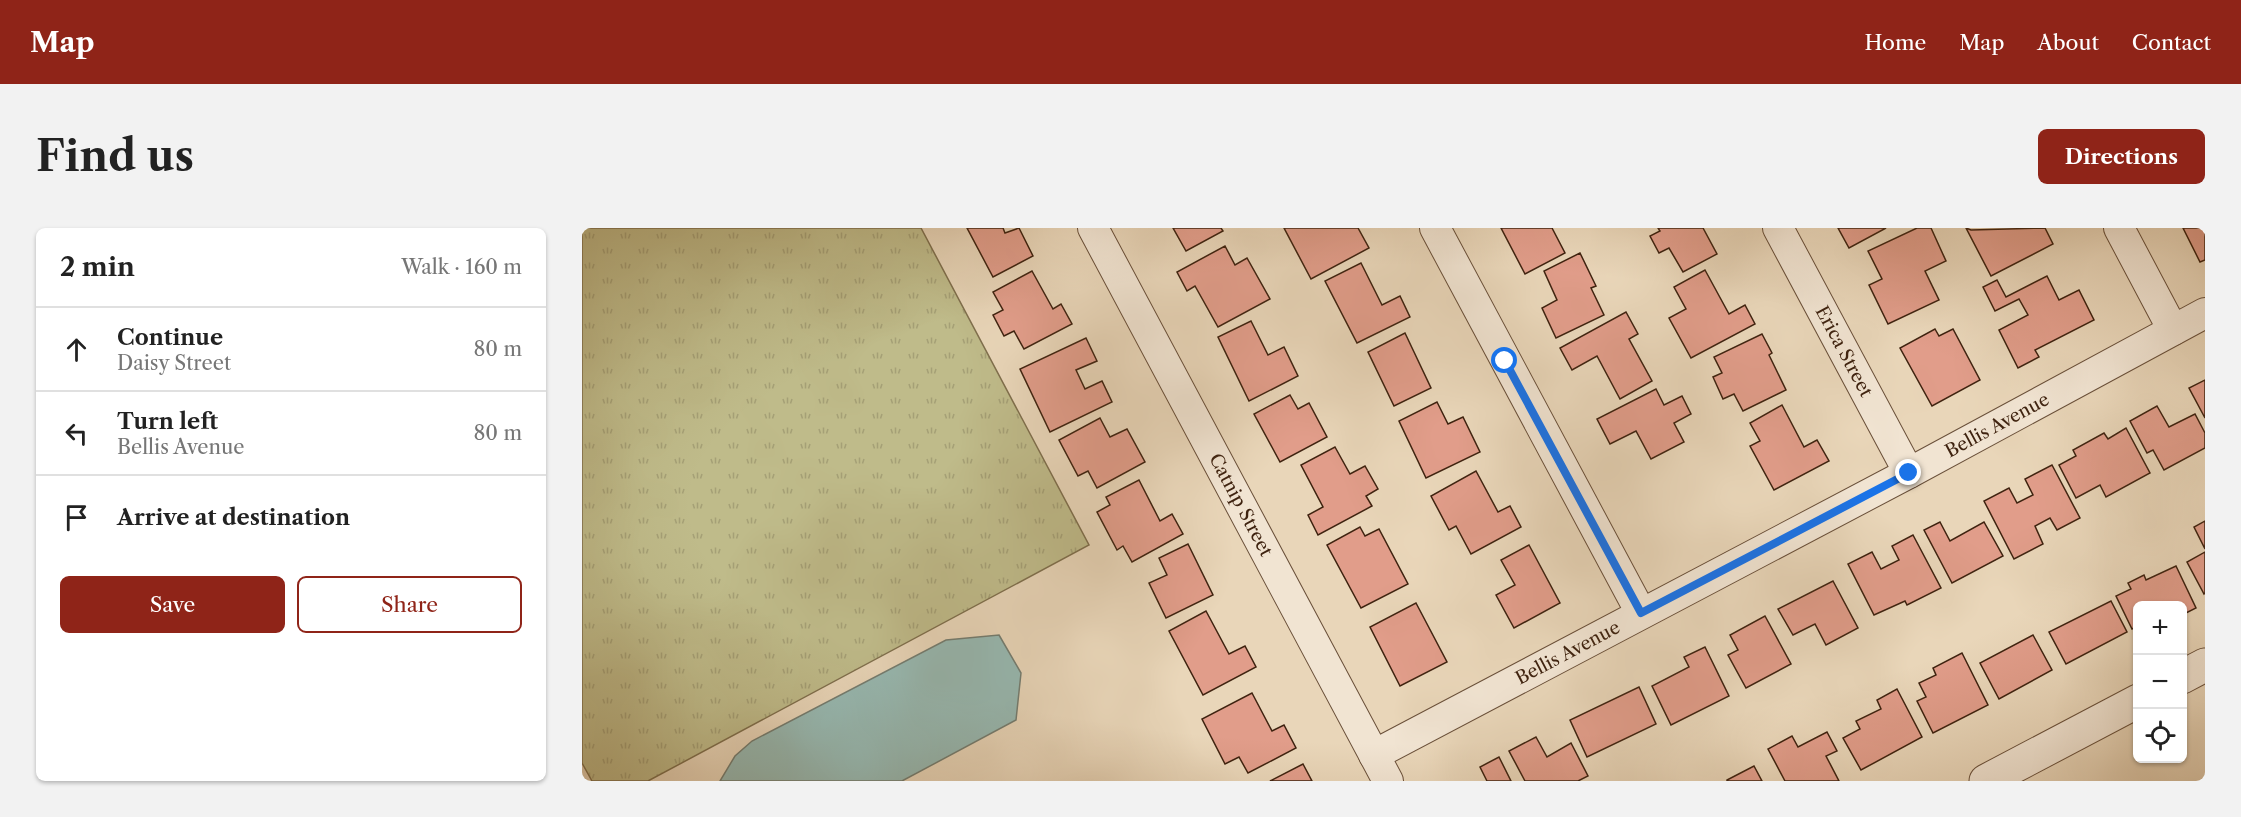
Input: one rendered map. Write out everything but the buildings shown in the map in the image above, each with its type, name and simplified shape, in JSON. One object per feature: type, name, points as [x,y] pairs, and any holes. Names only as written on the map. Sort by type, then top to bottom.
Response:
[{"type":"street","name":"Catnip Street","points":[[1093,228],[1388,781]]},
{"type":"street","points":[[1435,228],[1641,613]]},
{"type":"street","name":"Erica Street","points":[[1778,228],[1909,473]]},
{"type":"street","points":[[2119,228],[2173,330]]},
{"type":"street","name":"Bellis Avenue","points":[[1374,755],[1909,473],[2205,313]]},
{"type":"street","points":[[2187,674],[2205,665]]},
{"type":"street","points":[[1986,781],[2133,704]]},
{"type":"green space","points":[[582,228],[921,228],[1089,545],[648,781],[592,781],[582,763]]},
{"type":"water","points":[[999,635],[1021,673],[1016,720],[902,781],[720,781],[735,756],[752,741],[946,640]]},
{"type":"route","points":[[1505,361],[1641,613],[1909,473]]}]
